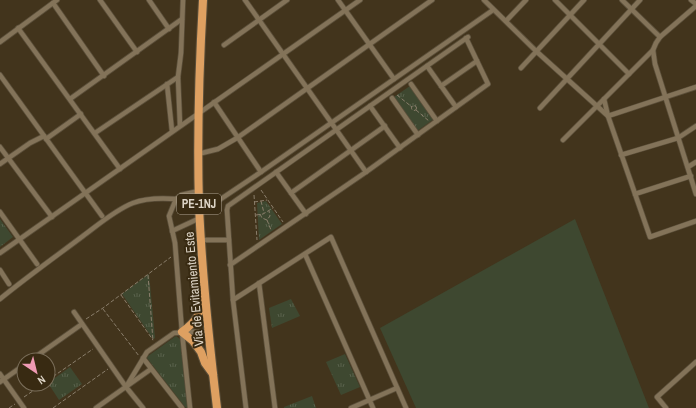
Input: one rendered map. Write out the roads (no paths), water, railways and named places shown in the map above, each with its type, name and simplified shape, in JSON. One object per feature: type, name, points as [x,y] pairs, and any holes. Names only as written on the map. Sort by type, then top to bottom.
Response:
[{"type":"highway","name":"Vía de Evitamiento Este","points":[[203,0],[198,113],[199,191],[204,288],[217,408]]},
{"type":"highway","points":[[204,288],[199,314],[193,323],[182,332],[193,341],[201,352],[205,363],[213,375]]},
{"type":"street","points":[[100,0],[137,52]]},
{"type":"street","points":[[149,0],[169,29]]},
{"type":"street","points":[[180,125],[178,77],[181,53],[183,0]]},
{"type":"street","points":[[245,0],[366,172]]},
{"type":"street","points":[[224,45],[287,0]]},
{"type":"street","points":[[338,0],[394,79]]},
{"type":"street","points":[[0,253],[180,125],[360,0]]},
{"type":"street","points":[[198,154],[218,149],[237,138],[432,0]]},
{"type":"street","points":[[484,0],[536,51],[608,116]]},
{"type":"street","points":[[506,21],[526,0]]},
{"type":"street","points":[[555,0],[628,74]]},
{"type":"street","points":[[521,68],[569,14],[584,0]]},
{"type":"street","points":[[622,0],[660,37]]},
{"type":"street","points":[[540,108],[640,0]]},
{"type":"street","points":[[563,140],[653,50],[660,37],[696,5],[691,0]]},
{"type":"street","points":[[0,42],[55,2],[104,76]]},
{"type":"street","points":[[172,231],[200,216],[493,10]]},
{"type":"street","points":[[70,99],[182,19]]},
{"type":"street","points":[[18,28],[120,169]]},
{"type":"street","points":[[230,265],[366,172],[488,84],[467,37],[228,206],[230,265],[233,300],[246,408]]},
{"type":"street","points":[[653,50],[655,64],[696,194]]},
{"type":"street","points":[[441,86],[477,61]]},
{"type":"street","points":[[427,66],[456,108]]},
{"type":"street","points":[[0,75],[102,216]]},
{"type":"street","points":[[95,133],[178,77]]},
{"type":"street","points":[[167,84],[172,131]]},
{"type":"street","points":[[411,84],[437,121]]},
{"type":"street","points":[[608,116],[696,87]]},
{"type":"street","points":[[394,96],[418,135]]},
{"type":"street","points":[[604,99],[608,116],[650,237],[696,222]]},
{"type":"street","points":[[214,102],[261,172]]},
{"type":"street","points":[[370,106],[400,148]]},
{"type":"street","points":[[0,164],[30,143],[45,138],[81,114]]},
{"type":"street","points":[[291,192],[385,126]]},
{"type":"street","points":[[621,155],[678,138],[696,126]]},
{"type":"street","points":[[0,147],[52,217]]},
{"type":"street","points":[[688,167],[696,162]]},
{"type":"street","points":[[276,172],[306,214]]},
{"type":"street","points":[[635,194],[691,176]]},
{"type":"street","points":[[190,408],[176,254],[169,216],[176,199],[182,195],[199,191]]},
{"type":"street","points":[[0,299],[47,262],[124,208],[141,201],[166,198],[176,199]]},
{"type":"street","points":[[0,212],[37,264]]},
{"type":"street","points":[[233,300],[331,237],[406,408]]},
{"type":"street","points":[[201,240],[229,240]]},
{"type":"street","points":[[305,254],[373,408]]},
{"type":"street","points":[[0,270],[10,284]]},
{"type":"street","points":[[259,283],[275,408]]},
{"type":"street","points":[[74,312],[126,387],[143,408]]},
{"type":"street","points":[[42,352],[82,324]]},
{"type":"street","points":[[126,387],[147,352],[174,333],[208,332]]},
{"type":"street","points":[[143,358],[182,408]]},
{"type":"street","points":[[666,408],[656,397],[696,362]]},
{"type":"street","points":[[96,408],[151,369]]},
{"type":"street","points":[[2,381],[16,371]]},
{"type":"street","points":[[0,374],[2,381],[24,408]]},
{"type":"street","points":[[351,408],[397,388]]}]
